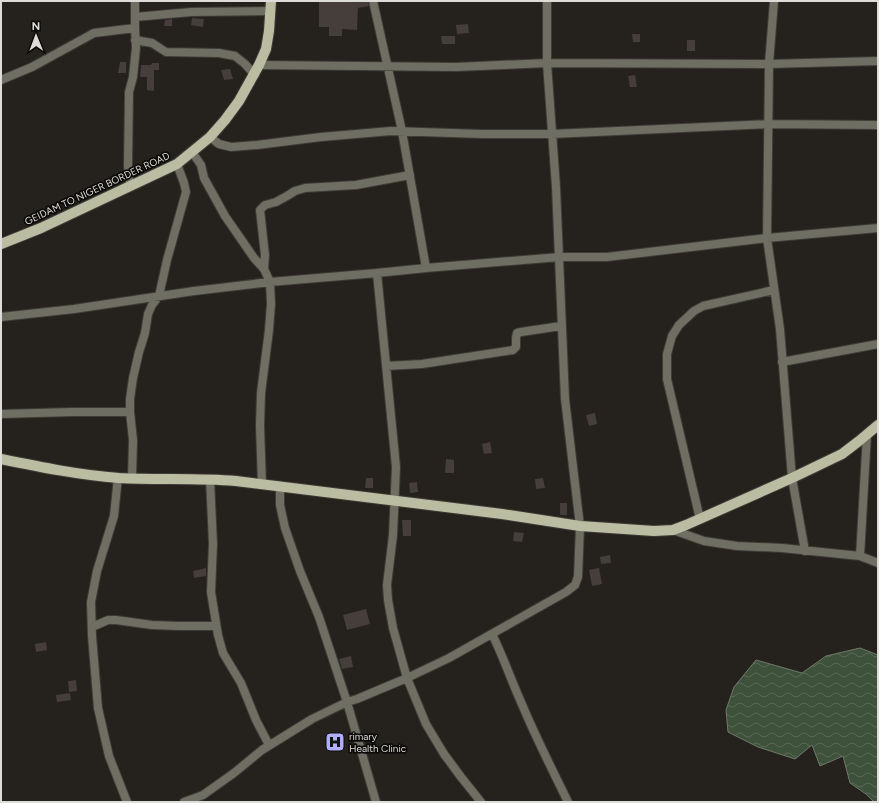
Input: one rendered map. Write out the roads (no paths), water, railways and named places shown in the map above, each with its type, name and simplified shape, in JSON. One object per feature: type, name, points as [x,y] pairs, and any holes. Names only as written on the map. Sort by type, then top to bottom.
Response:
[{"type":"main road","name":"GEIDAM TO NIGER BORDER ROAD","points":[[1,244],[41,228],[177,164],[210,137],[239,101],[255,75],[266,49],[271,6]]},
{"type":"main road","points":[[1,459],[41,468],[86,475],[118,478],[210,479],[236,481],[395,500],[580,526],[673,530],[792,478],[842,454],[878,425]]},
{"type":"street","points":[[130,185],[128,166],[129,92],[134,77],[136,48],[135,1]]},
{"type":"street","points":[[373,1],[402,131],[426,268]]},
{"type":"street","points":[[184,802],[196,800],[234,773],[269,745],[312,719],[347,702],[358,699],[407,678],[449,658],[566,592],[575,585],[578,577],[580,526],[565,400],[561,326],[560,257],[547,63],[547,1]]},
{"type":"street","points":[[774,1],[769,64],[767,238],[780,329],[792,478],[805,551]]},
{"type":"street","points":[[135,17],[271,6]]},
{"type":"street","points":[[1,80],[32,67],[94,33],[135,28]]},
{"type":"street","points":[[135,40],[152,43],[166,52],[220,53],[235,56],[255,75]]},
{"type":"street","points":[[259,65],[456,67],[547,63],[769,64],[878,61]]},
{"type":"street","points":[[210,137],[218,144],[231,147],[391,131],[482,134],[552,134],[768,124],[878,125]]},
{"type":"street","points":[[192,152],[202,165],[204,178],[225,216],[254,258],[264,269],[270,282],[270,311],[261,393],[260,426],[262,485]]},
{"type":"street","points":[[132,478],[133,440],[130,400],[133,378],[145,333],[148,314],[152,305],[159,296],[167,260],[186,192],[177,164]]},
{"type":"street","points":[[264,269],[265,255],[260,210],[265,205],[276,202],[295,191],[305,188],[356,185],[410,175]]},
{"type":"street","points":[[1,317],[270,282],[560,257],[607,256],[767,238],[878,228]]},
{"type":"street","points":[[377,273],[396,467],[393,535],[387,585],[393,628],[407,678],[426,724],[444,754],[481,802]]},
{"type":"street","points":[[700,519],[667,379],[668,354],[672,336],[679,325],[694,311],[703,306],[774,290]]},
{"type":"street","points":[[386,366],[422,364],[513,350],[516,347],[517,333],[561,326]]},
{"type":"street","points":[[782,362],[878,344]]},
{"type":"street","points":[[1,414],[130,412]]},
{"type":"street","points":[[860,556],[866,434]]},
{"type":"street","points":[[118,478],[114,516],[97,571],[91,602],[94,668],[98,708],[109,756],[127,802]]},
{"type":"street","points":[[210,479],[213,544],[211,592],[216,626],[223,653],[241,683],[256,720],[269,745]]},
{"type":"street","points":[[280,487],[280,505],[284,528],[319,617],[347,702],[376,802]]},
{"type":"street","points":[[673,530],[704,541],[737,546],[782,548],[860,556],[878,563]]},
{"type":"street","points":[[92,627],[108,620],[152,625],[216,626]]},
{"type":"street","points":[[492,634],[500,649],[516,693],[534,733],[568,802]]},
{"type":"water","points":[[860,648],[878,655],[878,802],[874,802],[866,794],[850,783],[843,756],[820,766],[812,745],[795,759],[758,747],[728,732],[726,710],[734,687],[756,660],[802,673],[826,656]]},
{"type":"place","name":"rimary Health Clinic","points":[[335,742]]}]
